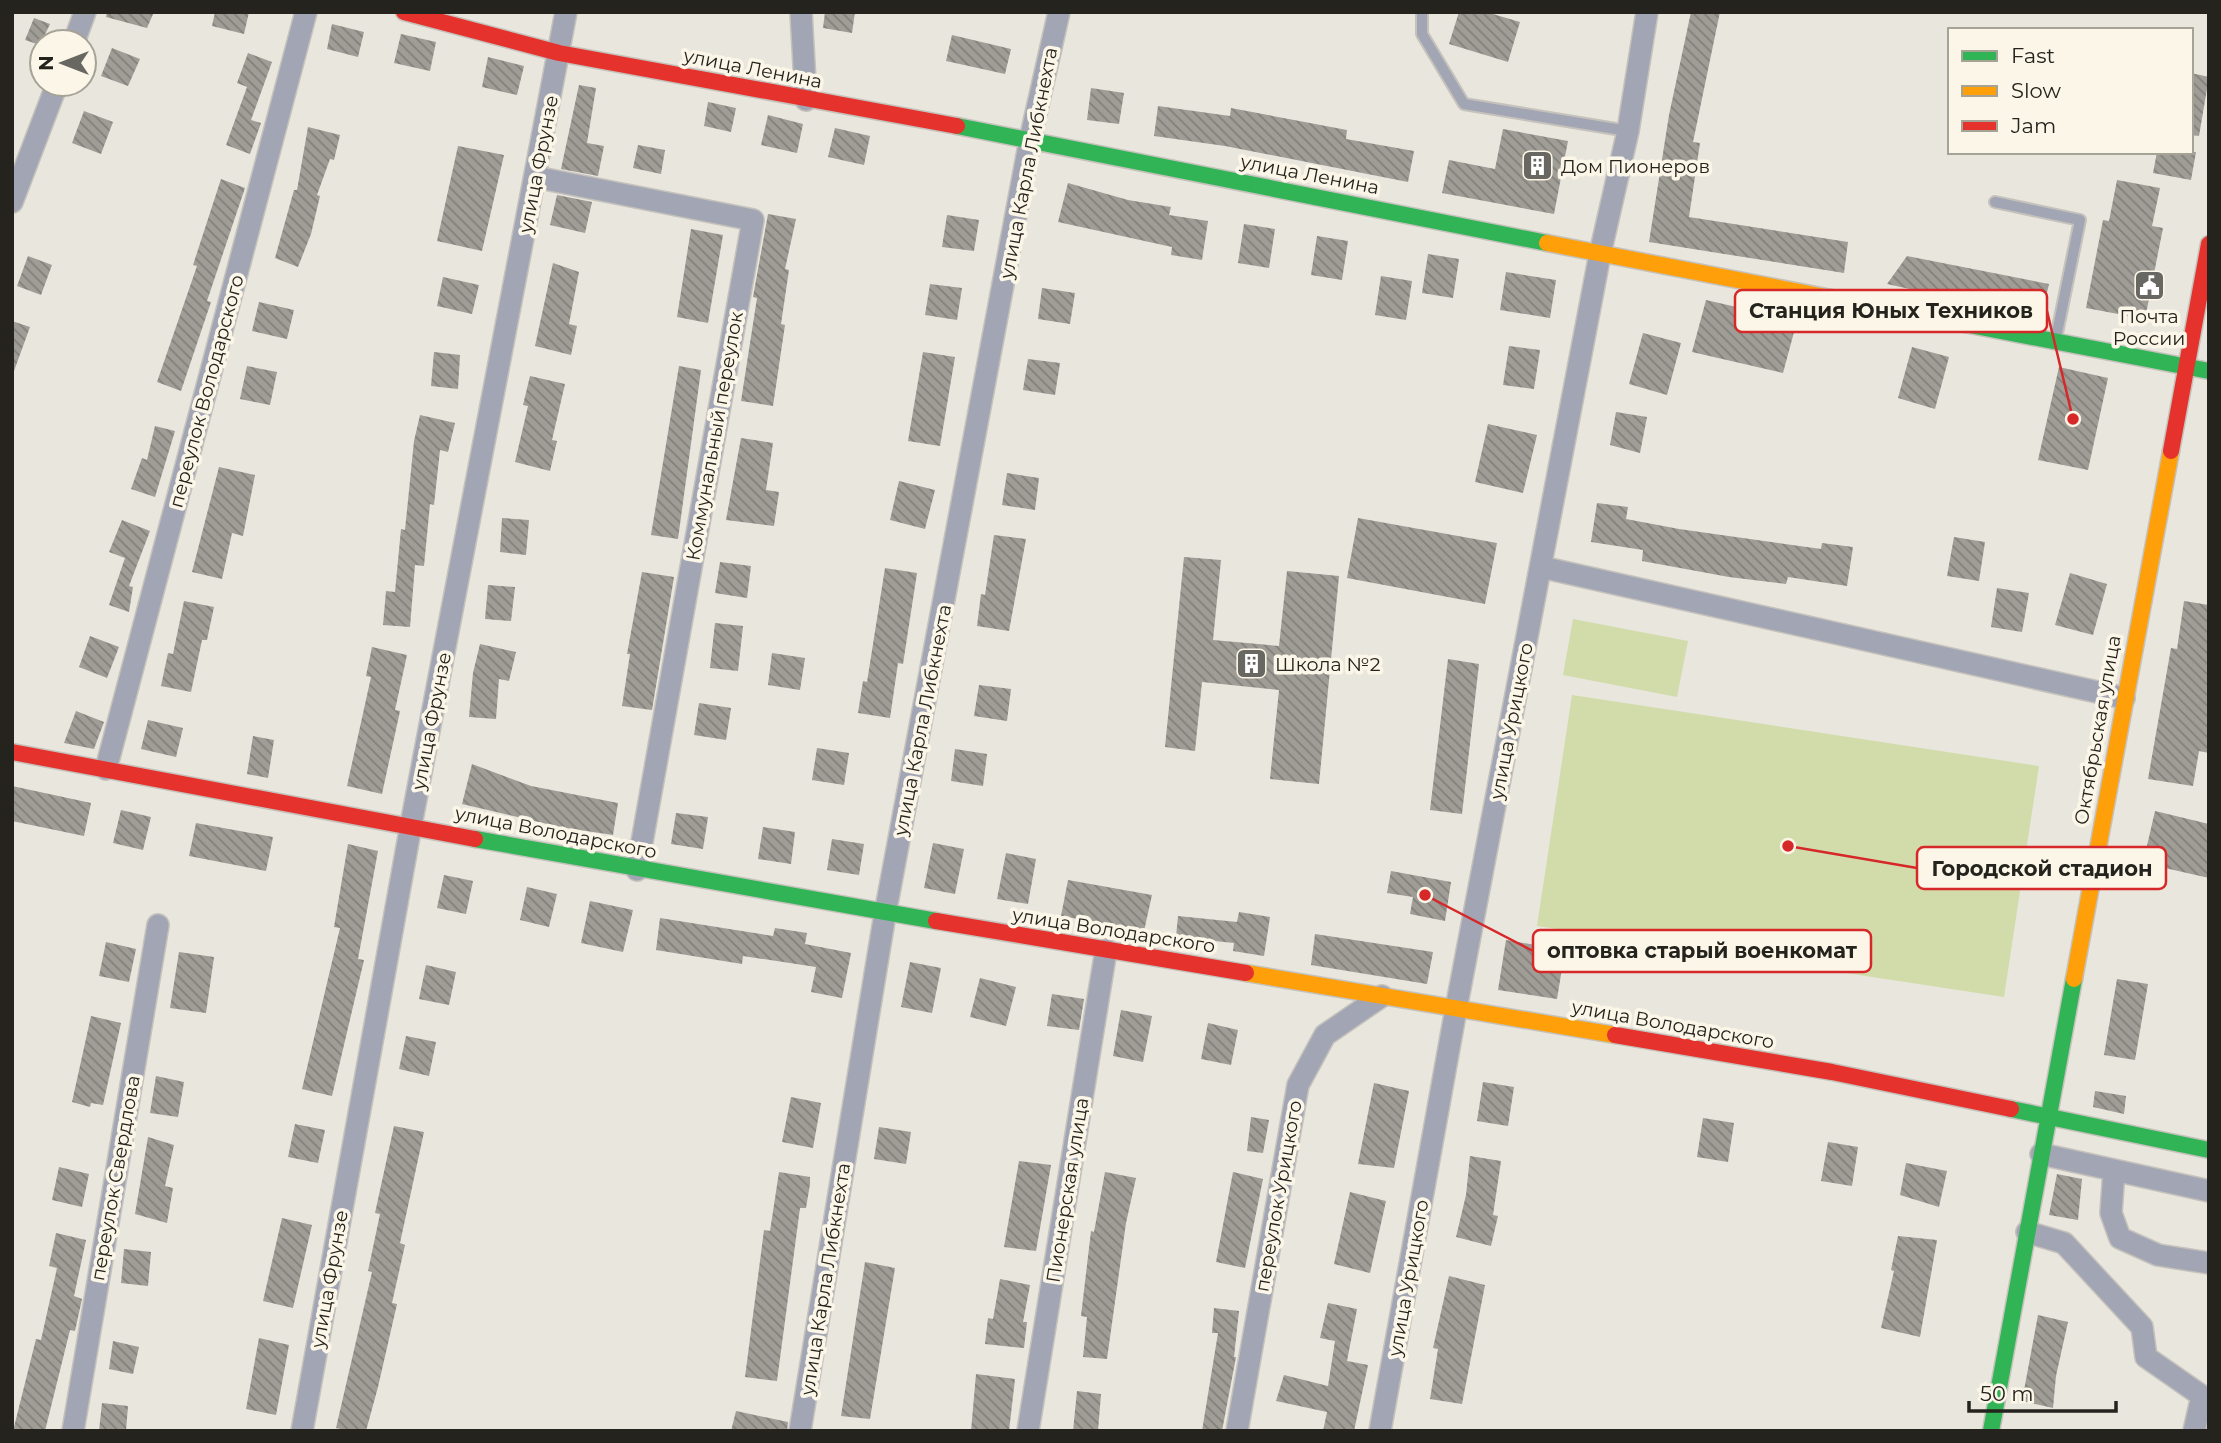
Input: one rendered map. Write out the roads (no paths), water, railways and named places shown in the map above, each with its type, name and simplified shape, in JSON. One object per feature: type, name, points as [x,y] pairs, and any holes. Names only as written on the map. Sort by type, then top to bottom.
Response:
[{"type":"street","name":"переулок Володарского","points":[[106,769],[306,12]]},
{"type":"street","name":"улица Ленина","points":[[404,12],[559,53],[1030,139],[1600,254],[2209,371]]},
{"type":"street","name":"улица Фрунзе","points":[[302,1431],[411,825],[566,12]]},
{"type":"street","points":[[801,12],[806,100]]},
{"type":"street","name":"улица Карла Либкнехта","points":[[800,1431],[885,914],[1030,139],[1059,12]]},
{"type":"street","name":"улица Урицкого","points":[[1380,1431],[1456,1009],[1600,254],[1628,131],[1647,12]]},
{"type":"street","points":[[12,202],[53,98]]},
{"type":"street","name":"Коммунальный переулок","points":[[535,177],[753,220],[637,870]]},
{"type":"street","name":"Октябрьская улица","points":[[1991,1431],[2209,244]]},
{"type":"street","points":[[1541,567],[2124,698]]},
{"type":"street","name":"улица Володарского","points":[[12,752],[885,914],[1832,1072],[2209,1150]]},
{"type":"street","name":"переулок Свердлова","points":[[73,1431],[158,925]]},
{"type":"street","name":"Пионерская улица","points":[[1028,1431],[1106,950]]},
{"type":"street","name":"переулок Урицкого","points":[[1237,1431],[1298,1085],[1325,1035],[1382,996]]},
{"type":"street","points":[[2041,1154],[2209,1191]]},
{"type":"street","points":[[2114,1170],[2111,1213],[2120,1238],[2158,1255],[2209,1263]]},
{"type":"street","points":[[2027,1232],[2064,1243],[2142,1327],[2146,1357],[2202,1396],[2194,1431]]},
{"type":"lane","points":[[1422,12],[1422,34],[1464,104],[1628,131]]},
{"type":"lane","points":[[1995,202],[2080,219],[2055,341]]},
{"type":"place","name":"Дом Пионеров","points":[[1538,166]]},
{"type":"place","name":"Почта России","points":[[2149,285]]},
{"type":"place","name":"Станция Юных Техников","points":[[2073,419]]},
{"type":"place","name":"Школа №2","points":[[1252,664]]},
{"type":"place","name":"Городской стадион","points":[[1788,846]]},
{"type":"place","name":"оптовка старый военкомат","points":[[1425,895]]}]
